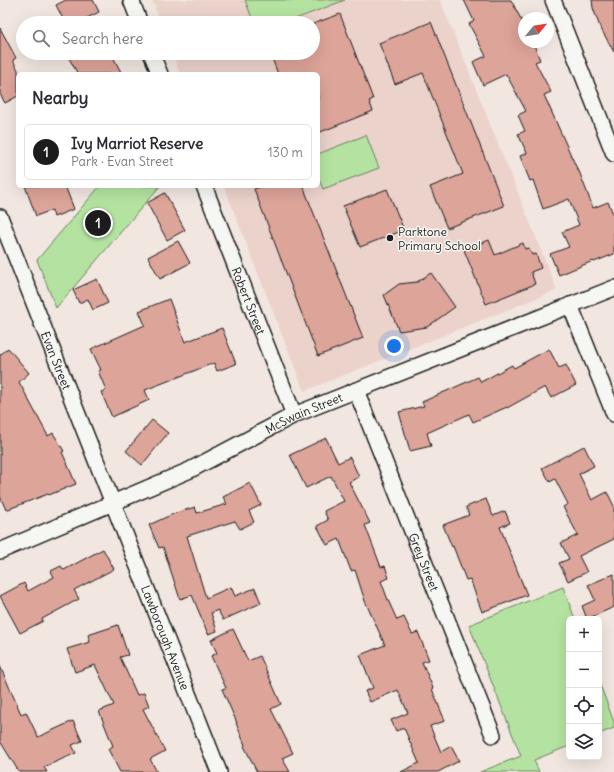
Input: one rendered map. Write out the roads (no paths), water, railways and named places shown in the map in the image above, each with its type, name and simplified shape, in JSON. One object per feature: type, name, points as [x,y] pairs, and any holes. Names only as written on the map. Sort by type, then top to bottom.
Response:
[{"type":"street","points":[[131,0],[137,16]]},
{"type":"street","points":[[553,0],[614,154]]},
{"type":"street","points":[[154,60],[159,72]]},
{"type":"street","name":"Robert Street","points":[[205,188],[294,415]]},
{"type":"street","name":"Evan Street","points":[[0,217],[113,503]]},
{"type":"street","name":"McSwain Street","points":[[0,550],[190,470],[294,415],[570,304],[614,288]]},
{"type":"street","points":[[570,304],[614,414]]},
{"type":"street","name":"Grey Street","points":[[356,390],[493,735]]},
{"type":"street","name":"Lawborough Avenue","points":[[113,503],[219,772]]},
{"type":"place","name":"Ivy Marriot Reserve","points":[[98,223]]},
{"type":"place","name":"Parktone Primary School","points":[[390,238]]}]
